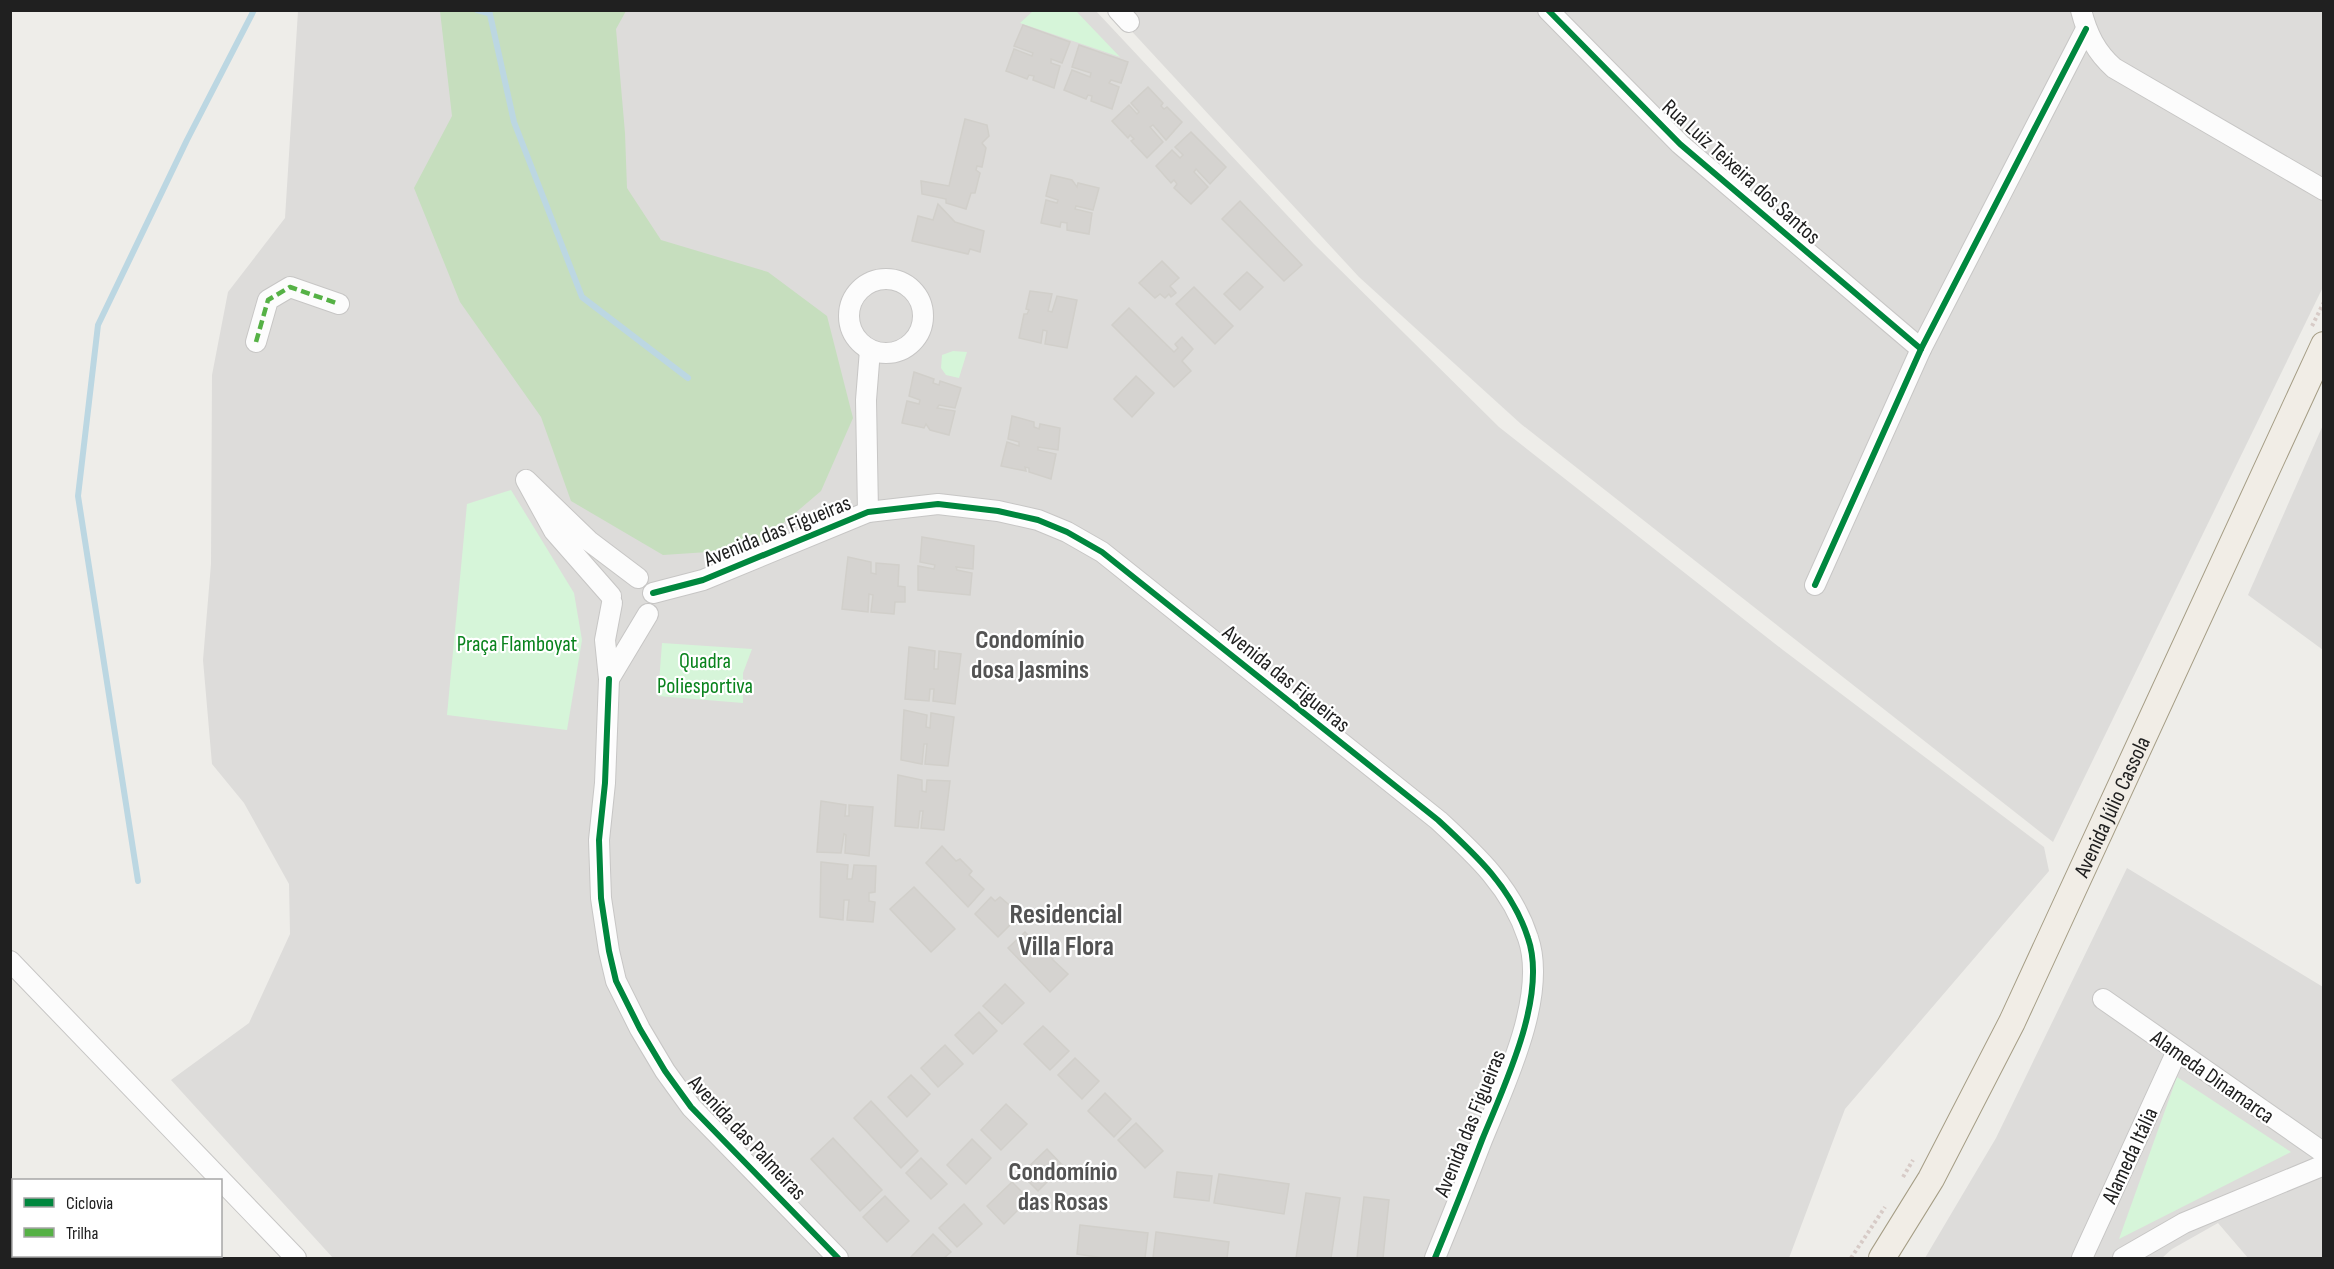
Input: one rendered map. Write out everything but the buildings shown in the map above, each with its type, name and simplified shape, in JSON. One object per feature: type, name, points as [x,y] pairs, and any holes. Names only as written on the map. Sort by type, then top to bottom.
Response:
[{"type":"main road","name":"Avenida Júlio Cassola","points":[[1882,1258],[1931,1179],[2012,1022],[2324,345]]},
{"type":"street","name":"Rua Luiz Teixeira dos Santos","points":[[1548,10],[1680,144],[1921,349]]},
{"type":"street","points":[[1815,585],[1921,349],[2084,20]]},
{"type":"street","points":[[2084,20],[2100,56],[2114,68],[2324,190]]},
{"type":"street","points":[[256,342],[268,300],[290,287],[339,304]]},
{"type":"street","name":"Avenida das Figueiras","points":[[868,513],[866,400],[870,350]]},
{"type":"street","points":[[612,599],[554,531],[526,480],[582,535],[645,581],[653,593],[652,607],[648,614],[641,618],[627,618],[615,610],[612,599],[613,589],[624,578],[638,578]]},
{"type":"street","name":"Avenida das Figueiras","points":[[653,593],[703,579],[868,513],[938,504],[988,510],[1038,520],[1102,552],[1438,820],[1486,865],[1514,903],[1529,940],[1533,975],[1523,1038],[1435,1258]]},
{"type":"street","name":"Avenida das Palmeiras","points":[[612,599],[605,640],[609,679],[605,783],[599,840],[602,898],[609,951],[616,981],[645,1038],[690,1107],[838,1258]]},
{"type":"street","name":"Avenida das Palmeiras","points":[[609,679],[648,614]]},
{"type":"street","points":[[10,961],[220,1179]]},
{"type":"street","name":"Alameda Dinamarca","points":[[2103,999],[2324,1154]]},
{"type":"street","name":"Alameda Itália","points":[[2082,1258],[2177,1051]]},
{"type":"street","points":[[2123,1258],[2184,1223],[2324,1165]]},
{"type":"street","points":[[222,1181],[296,1258]]},
{"type":"shaded area","name":"Residencial Villa Flora","points":[[298,11],[1096,11],[1314,244],[1499,427],[1783,650],[2044,847],[2049,871],[1845,1109],[1789,1258],[333,1258],[171,1080],[249,1023],[290,934],[289,884],[244,803],[212,764],[203,660],[211,564],[212,375],[228,292],[285,218]]},
{"type":"shaded area","points":[[1113,11],[2323,11],[2323,287],[2053,842],[1521,424],[1359,277]]},
{"type":"shaded area","points":[[2323,425],[2324,650],[2248,595]]},
{"type":"shaded area","points":[[2127,868],[2323,987],[2323,1258],[2248,1258],[2218,1223],[2172,1249],[2162,1258],[1925,1258],[1996,1138]]},
{"type":"green space","points":[[440,11],[626,11],[616,29],[625,133],[627,188],[661,240],[768,272],[827,316],[853,418],[821,491],[753,549],[663,555],[571,501],[541,417],[460,302],[414,188],[452,116]]},
{"type":"green space","points":[[1033,11],[1076,11],[1120,57],[1020,23]]},
{"type":"green space","points":[[953,351],[967,352],[959,378],[946,375],[941,368],[942,355]]},
{"type":"green space","name":"Praça Flamboyat","points":[[511,490],[574,593],[582,640],[567,730],[447,715],[467,504]]},
{"type":"green space","name":"Quadra Poliesportiva","points":[[662,643],[752,649],[743,673],[743,703],[658,696]]},
{"type":"green space","points":[[2177,1077],[2291,1152],[2119,1239]]},
{"type":"waterway","points":[[138,881],[78,496],[98,325],[187,140],[254,10]]},
{"type":"waterway","points":[[477,10],[488,13]]},
{"type":"waterway","points":[[489,10],[514,122],[582,297],[688,378]]},
{"type":"marked path","points":[[256,342],[268,300],[290,287],[339,304]]},
{"type":"cycle path","points":[[1548,10],[1680,144],[1921,349]]},
{"type":"cycle path","points":[[1815,585],[1921,349],[2086,29]]},
{"type":"cycle path","points":[[653,593],[703,580],[868,512],[938,504],[998,511],[1038,520],[1067,532],[1102,552],[1438,820],[1466,846],[1503,888],[1521,920],[1533,961],[1528,1013],[1521,1040],[1435,1258]]},
{"type":"cycle path","points":[[609,679],[605,783],[599,840],[601,898],[616,981],[640,1029],[665,1071],[691,1107],[838,1258]]},
{"type":"district","name":"Condomínio dosa Jasmins","points":[[1030,654]]},
{"type":"district","name":"Residencial Villa Flora","points":[[1066,929]]},
{"type":"district","name":"Condomínio das Rosas","points":[[1063,1186]]}]
